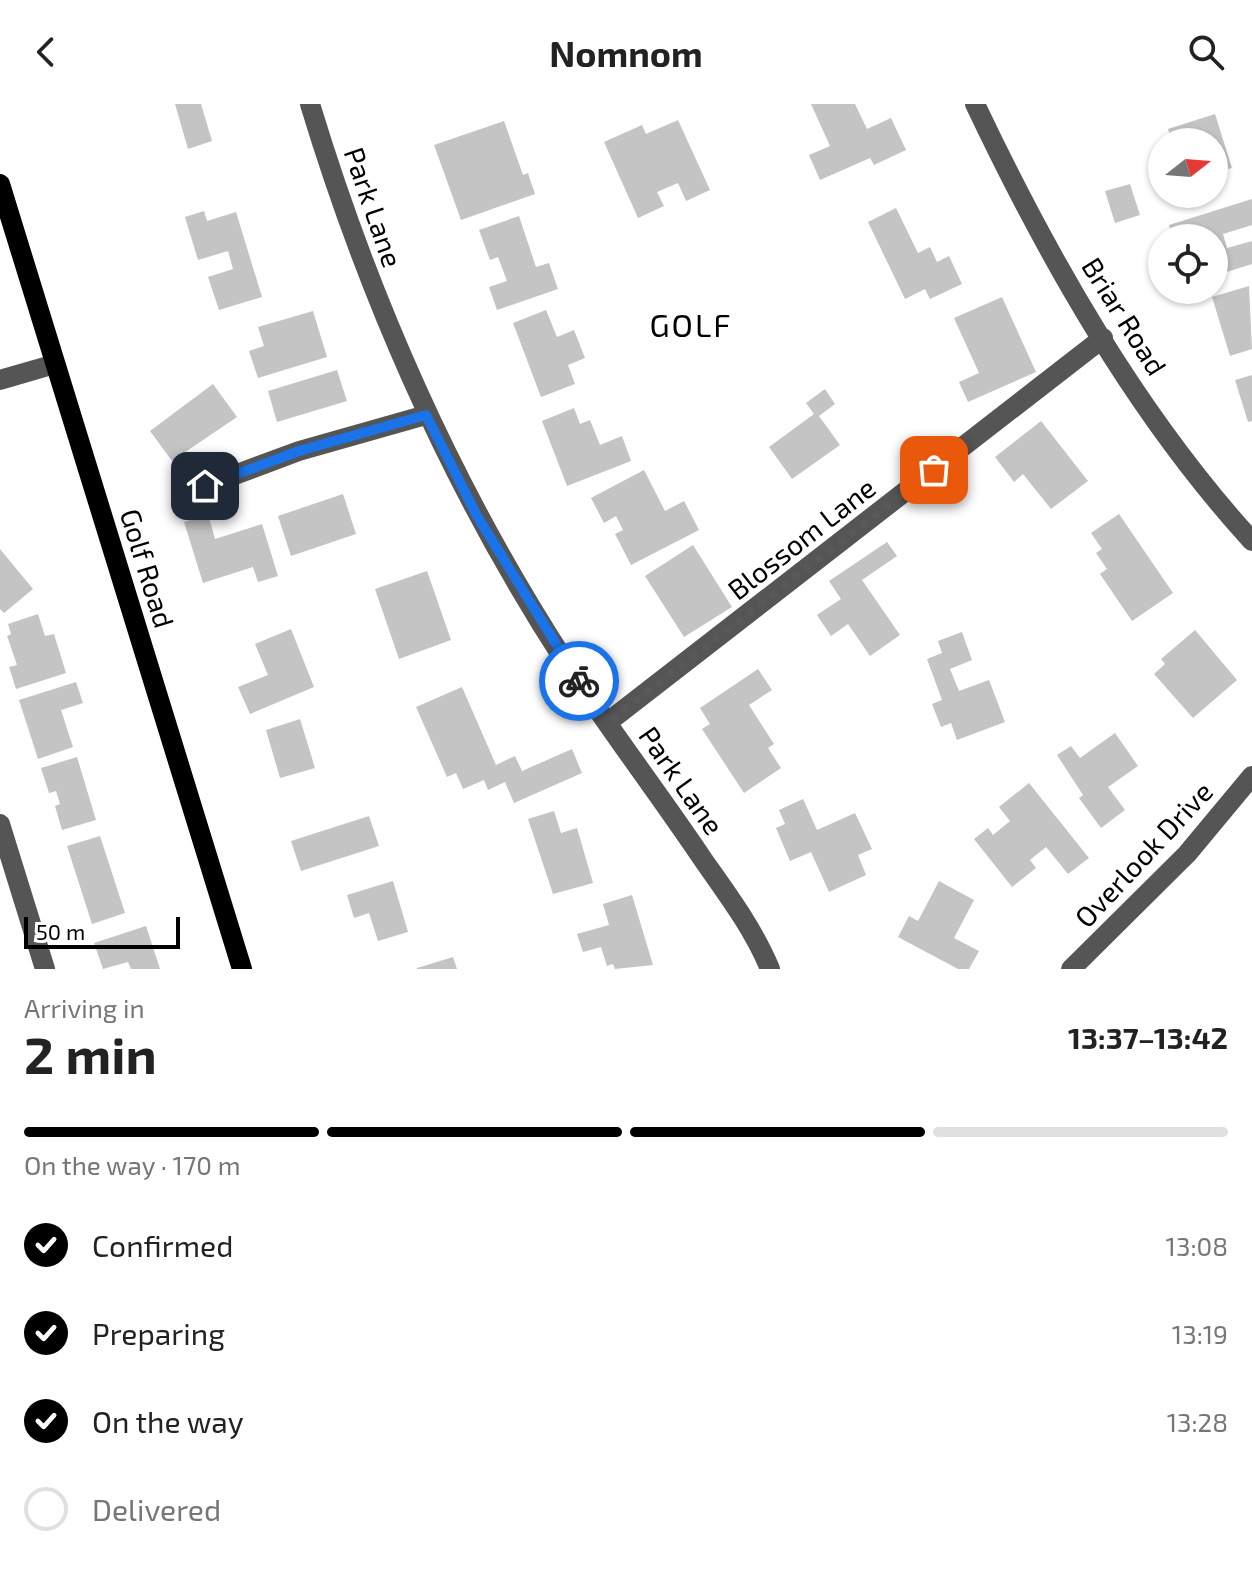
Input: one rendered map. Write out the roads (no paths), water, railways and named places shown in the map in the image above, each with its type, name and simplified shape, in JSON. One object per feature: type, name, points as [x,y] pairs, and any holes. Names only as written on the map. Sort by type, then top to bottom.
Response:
[{"type":"main road","name":"Golf Road","points":[[0,184],[242,969]]},
{"type":"street","name":"Park Lane","points":[[310,104],[359,252],[426,415],[477,516],[519,588],[744,919],[770,969]]},
{"type":"street","name":"Briar Road","points":[[975,104],[1048,244],[1103,338],[1159,424],[1252,541]]},
{"type":"street","name":"Blossom Lane","points":[[608,722],[1103,338]]},
{"type":"street","points":[[0,380],[55,364]]},
{"type":"street","points":[[205,486],[299,451],[426,415]]},
{"type":"street","name":"Overlook Drive","points":[[1071,969],[1187,854],[1252,776]]},
{"type":"street","points":[[0,824],[45,969]]},
{"type":"district","name":"GOLF","points":[[691,324]]}]
